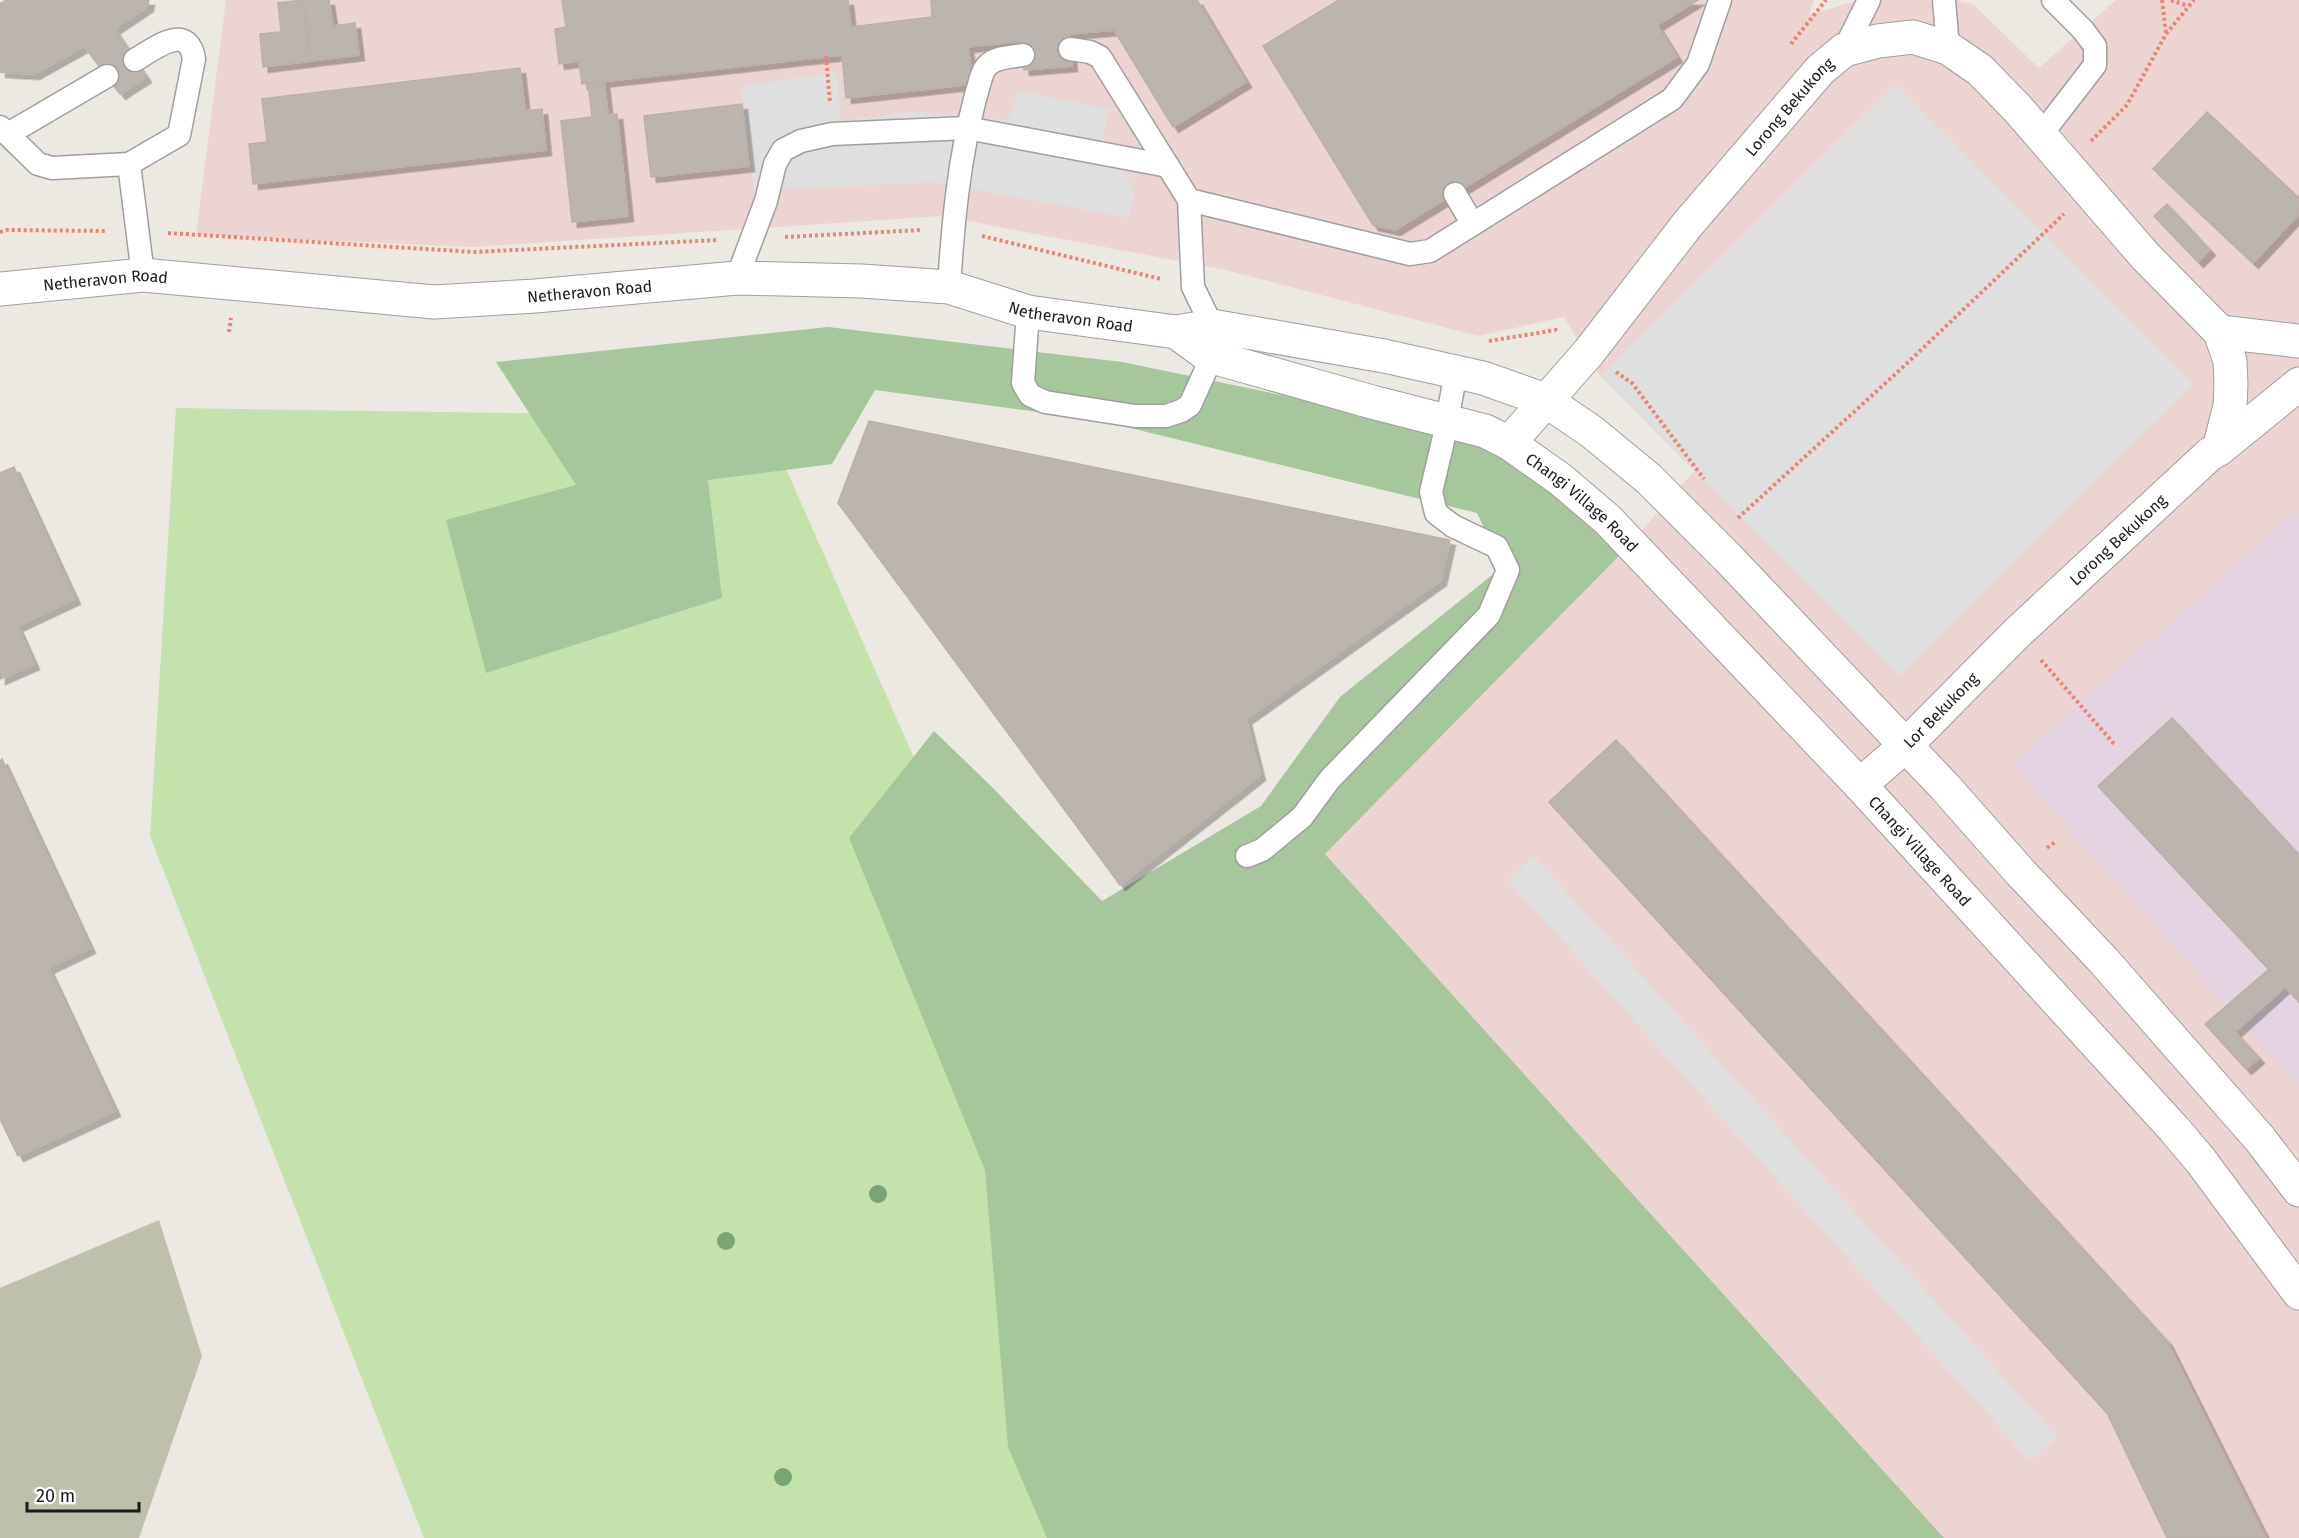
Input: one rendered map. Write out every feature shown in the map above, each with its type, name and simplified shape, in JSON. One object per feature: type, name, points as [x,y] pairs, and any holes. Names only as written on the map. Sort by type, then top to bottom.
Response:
[{"type":"street","name":"Lorong Bekukong","points":[[1509,443],[1589,352],[1687,225],[1820,70],[1844,50],[1878,41],[1913,36],[1948,48],[1980,70],[2018,108],[2086,190],[2146,257],[2220,332],[2230,361],[2231,383],[2230,406],[2220,450]]},
{"type":"street","name":"Netheravon Road","points":[[0,290],[143,274],[434,302],[535,296],[737,278],[861,281],[949,287],[1028,312],[1176,332],[1210,341],[1372,402],[1485,431],[1509,443]]},
{"type":"street","points":[[2220,332],[2299,340]]},
{"type":"street","name":"Netheravon Road","points":[[1210,341],[1384,356],[1483,378],[1545,400]]},
{"type":"street","name":"Lorong Bekukong","points":[[2017,633],[2210,454],[2220,450],[2299,384]]},
{"type":"street","points":[[1545,400],[1592,432],[1649,479],[1728,558],[2103,960],[2259,1139],[2299,1190]]},
{"type":"street","name":"Changi Village Road","points":[[1509,443],[1560,479],[1607,519],[1860,785],[2174,1129],[2201,1161],[2299,1293]]},
{"type":"street","name":"Lor Bekukong","points":[[1860,785],[1905,746],[2017,633]]},
{"type":"lane","points":[[1190,200],[1410,254],[1430,251],[1672,99],[1698,64],[1720,0]]},
{"type":"lane","points":[[1844,50],[1869,0]]},
{"type":"lane","points":[[1944,0],[1948,48]]},
{"type":"lane","points":[[2038,134],[2051,122],[2096,64],[2095,46],[2083,30],[2053,0]]},
{"type":"lane","points":[[106,76],[4,130],[38,164],[52,168],[129,164],[179,135],[194,59],[192,50],[186,42],[170,40],[135,60]]},
{"type":"lane","points":[[1028,312],[1023,383],[1030,395],[1045,402],[1135,416],[1166,416],[1190,405],[1205,372],[1210,341],[1193,287],[1190,200],[1100,57],[1090,52],[1070,49]]},
{"type":"lane","points":[[949,287],[952,228],[967,128],[979,84],[987,66],[1000,59],[1023,55]]},
{"type":"lane","points":[[737,278],[766,201],[775,164],[783,150],[801,141],[832,134],[967,128],[1168,166]]},
{"type":"lane","points":[[129,164],[143,274]]},
{"type":"lane","points":[[1455,194],[1472,223]]},
{"type":"lane","points":[[1247,856],[1262,850],[1302,817],[1330,779],[1489,615],[1508,570],[1497,547],[1453,526],[1436,513],[1431,492],[1448,420],[1456,372]]},
{"type":"path","points":[[2162,0],[2166,34]]},
{"type":"path","points":[[2171,0],[2188,6]]},
{"type":"path","points":[[2087,146],[2127,105],[2166,34],[2194,0]]},
{"type":"path","points":[[826,56],[832,134]]},
{"type":"path","points":[[1735,520],[1902,368],[2075,204],[2086,190]]},
{"type":"path","points":[[230,332],[231,324]]},
{"type":"path","points":[[1589,352],[1632,383],[1707,484]]},
{"type":"path","points":[[2017,633],[2115,745]]},
{"type":"shaded area","points":[[226,0],[1814,0],[1809,15],[1859,0],[1954,0],[1973,4],[2039,68],[2116,0],[2299,0],[2299,1538],[1944,1538],[1325,854],[1622,553],[1694,471],[1600,376],[1564,317],[1478,336],[1226,270],[941,216],[474,247],[196,235]]},
{"type":"shaded area","points":[[837,72],[840,121],[914,112],[1008,120],[1018,91],[1109,109],[1103,136],[1135,191],[1129,218],[935,182],[754,191],[742,86]]},
{"type":"shaded area","points":[[1895,84],[2194,384],[1899,676],[1600,376]]},
{"type":"shaded area","points":[[2299,509],[2299,1087],[2011,764]]},
{"type":"shaded area","points":[[1534,856],[2057,1437],[2030,1461],[1508,880]]},
{"type":"shaded area","points":[[159,1220],[202,1356],[139,1538],[0,1538],[0,1288]]},
{"type":"green space","points":[[828,327],[1122,362],[1455,431],[1524,459],[1622,553],[1325,854],[1944,1538],[1047,1538],[1008,1447],[985,1170],[849,838],[934,731],[991,786],[1102,901],[1261,806],[1340,697],[1502,567],[1477,513],[1098,420],[875,390],[832,464],[708,480],[722,598],[486,673],[446,520],[576,485],[496,362]]},
{"type":"green space","points":[[176,408],[763,417],[1260,1538],[424,1538],[150,836]]},
{"type":"building","points":[[6,0],[149,0],[148,6],[114,29],[146,77],[120,94],[84,46],[34,74],[0,72],[0,4]]},
{"type":"building","points":[[303,0],[329,0],[333,26],[355,23],[359,55],[310,61]]},
{"type":"building","points":[[303,0],[310,61],[263,67],[260,34],[281,32],[278,3]]},
{"type":"building","points":[[562,0],[848,0],[851,27],[932,17],[931,0],[1197,0],[1246,82],[1173,127],[1114,30],[1069,34],[1072,66],[1024,70],[1020,41],[968,47],[973,84],[846,98],[842,55],[582,84],[579,61],[559,64],[555,29],[566,27]]},
{"type":"building","points":[[1339,0],[1698,0],[1657,25],[1677,57],[1395,230],[1373,225],[1263,46]]},
{"type":"building","points":[[520,68],[525,111],[542,109],[546,150],[253,184],[249,144],[267,142],[262,99]]},
{"type":"building","points":[[604,81],[608,115],[617,114],[628,216],[572,222],[561,121],[592,117],[588,83]]},
{"type":"building","points":[[742,104],[749,166],[651,177],[644,116]]},
{"type":"building","points":[[2207,112],[2299,198],[2299,214],[2253,263],[2153,169]]},
{"type":"building","points":[[2167,204],[2210,250],[2198,262],[2154,216]]},
{"type":"building","points":[[869,421],[1450,540],[1441,580],[1246,719],[1260,775],[1120,885],[838,503]]},
{"type":"building","points":[[14,467],[75,599],[17,626],[34,664],[0,679],[0,473]]},
{"type":"building","points":[[2172,718],[2299,855],[2299,1002],[2098,786]]},
{"type":"building","points":[[1616,740],[2167,1341],[2266,1538],[2167,1538],[2107,1413],[1549,802]]},
{"type":"building","points":[[2,759],[90,948],[48,968],[115,1111],[18,1156],[0,1119],[0,761]]},
{"type":"building","points":[[2269,969],[2285,987],[2235,1032],[2218,1013]]},
{"type":"building","points":[[2218,1013],[2259,1058],[2246,1069],[2205,1024]]}]
